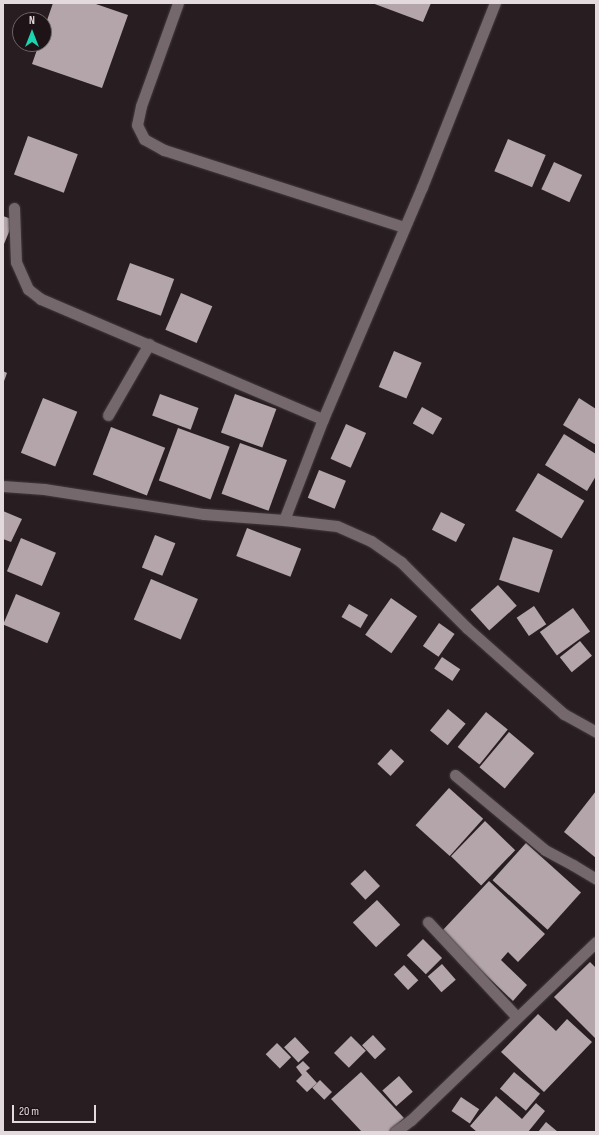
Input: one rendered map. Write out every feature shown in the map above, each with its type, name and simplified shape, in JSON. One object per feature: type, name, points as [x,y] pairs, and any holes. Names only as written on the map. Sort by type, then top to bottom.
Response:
[{"type":"street","points":[[178,3],[140,106],[137,125],[144,139],[164,150],[404,227]]},
{"type":"street","points":[[284,520],[323,419],[422,187],[495,3]]},
{"type":"street","points":[[14,208],[16,262],[28,289],[41,299],[323,419]]},
{"type":"street","points":[[108,415],[149,344]]},
{"type":"street","points":[[3,486],[44,489],[204,514],[284,520],[337,526],[371,541],[401,562],[467,628],[564,714],[596,732]]},
{"type":"street","points":[[455,775],[545,850],[574,865],[596,879]]},
{"type":"street","points":[[428,922],[517,1017]]},
{"type":"street","points":[[395,1132],[411,1120],[596,942]]},
{"type":"building","points":[[53,3],[93,3],[128,15],[102,88],[32,64],[36,52],[52,52],[52,12],[50,12]]},
{"type":"building","points":[[372,3],[431,3],[423,22]]},
{"type":"building","points":[[28,136],[78,154],[64,193],[14,175]]},
{"type":"building","points":[[508,139],[546,155],[532,187],[494,171]]},
{"type":"building","points":[[554,162],[582,175],[569,202],[541,189]]},
{"type":"building","points":[[3,216],[14,220],[4,244],[3,243]]},
{"type":"building","points":[[130,263],[174,279],[161,316],[117,300]]},
{"type":"building","points":[[181,293],[212,306],[197,343],[165,330]]},
{"type":"building","points":[[394,351],[422,363],[406,399],[379,387]]},
{"type":"building","points":[[3,371],[7,373],[3,384]]},
{"type":"building","points":[[160,394],[199,408],[191,430],[152,416]]},
{"type":"building","points":[[235,394],[276,409],[262,448],[221,433]]},
{"type":"building","points":[[43,398],[77,412],[55,467],[21,453]]},
{"type":"building","points":[[579,398],[596,409],[596,445],[563,425]]},
{"type":"building","points":[[422,407],[442,418],[433,435],[413,424]]},
{"type":"building","points":[[346,424],[366,433],[351,468],[331,459]]},
{"type":"building","points":[[111,427],[165,448],[147,495],[93,475]]},
{"type":"building","points":[[178,428],[230,447],[211,499],[159,481]]},
{"type":"building","points":[[564,434],[596,454],[596,476],[587,491],[545,465]]},
{"type":"building","points":[[240,443],[287,460],[269,511],[222,494]]},
{"type":"building","points":[[319,470],[346,481],[335,509],[308,498]]},
{"type":"building","points":[[538,473],[584,501],[562,539],[515,511]]},
{"type":"building","points":[[3,511],[22,519],[11,542],[3,539]]},
{"type":"building","points":[[441,512],[465,524],[456,542],[432,530]]},
{"type":"building","points":[[247,528],[301,549],[290,577],[236,556]]},
{"type":"building","points":[[155,535],[175,543],[162,576],[142,567]]},
{"type":"building","points":[[513,537],[553,550],[539,593],[499,580]]},
{"type":"building","points":[[21,538],[56,553],[42,586],[7,571]]},
{"type":"building","points":[[151,579],[198,599],[181,639],[134,620]]},
{"type":"building","points":[[498,585],[517,606],[489,631],[471,610]]},
{"type":"building","points":[[16,594],[60,613],[47,643],[3,624]]},
{"type":"building","points":[[391,598],[417,616],[391,653],[365,635]]},
{"type":"building","points":[[349,604],[368,615],[361,628],[342,617]]},
{"type":"building","points":[[534,606],[546,624],[529,636],[517,618]]},
{"type":"building","points":[[573,608],[590,631],[557,656],[540,632]]},
{"type":"building","points":[[439,623],[455,634],[439,657],[423,646]]},
{"type":"building","points":[[580,641],[592,656],[572,672],[560,657]]},
{"type":"building","points":[[442,657],[460,669],[452,681],[434,669]]},
{"type":"building","points":[[448,709],[466,724],[448,745],[430,730]]},
{"type":"building","points":[[486,712],[508,730],[479,765],[458,747]]},
{"type":"building","points":[[509,732],[534,753],[505,788],[479,767]]},
{"type":"building","points":[[391,749],[404,761],[391,776],[377,764]]},
{"type":"building","points":[[449,788],[483,819],[450,856],[416,825]]},
{"type":"building","points":[[596,791],[596,858],[564,832]]},
{"type":"building","points":[[485,821],[515,850],[481,885],[451,856]]},
{"type":"building","points":[[526,843],[581,893],[548,930],[493,880]]},
{"type":"building","points":[[365,870],[380,886],[365,900],[350,884]]},
{"type":"building","points":[[489,881],[545,934],[518,962],[508,952],[501,960],[527,985],[513,1001],[441,932]]},
{"type":"building","points":[[377,900],[400,925],[376,947],[353,923]]},
{"type":"building","points":[[423,939],[442,958],[426,974],[407,955]]},
{"type":"building","points":[[590,962],[596,968],[596,1039],[554,997]]},
{"type":"building","points":[[442,964],[456,980],[441,992],[428,976]]},
{"type":"building","points":[[404,965],[418,980],[408,990],[394,975]]},
{"type":"building","points":[[538,1014],[556,1031],[567,1019],[592,1042],[544,1092],[501,1052]]},
{"type":"building","points":[[373,1035],[386,1049],[375,1059],[362,1045]]},
{"type":"building","points":[[351,1036],[366,1051],[349,1068],[334,1053]]},
{"type":"building","points":[[295,1037],[309,1052],[298,1063],[284,1047]]},
{"type":"building","points":[[277,1043],[291,1057],[280,1068],[266,1054]]},
{"type":"building","points":[[303,1061],[310,1068],[306,1071],[317,1083],[307,1092],[296,1081],[302,1075],[296,1067]]},
{"type":"building","points":[[361,1072],[404,1118],[389,1132],[362,1132],[331,1099]]},
{"type":"building","points":[[514,1072],[540,1094],[526,1111],[500,1089]]},
{"type":"building","points":[[399,1076],[413,1092],[396,1106],[382,1090]]},
{"type":"building","points":[[320,1080],[332,1092],[324,1100],[312,1088]]},
{"type":"building","points":[[496,1096],[522,1119],[536,1103],[545,1111],[528,1132],[477,1132],[470,1126]]},
{"type":"building","points":[[461,1097],[479,1109],[470,1123],[451,1111]]},
{"type":"building","points":[[546,1122],[558,1132],[538,1132]]}]
